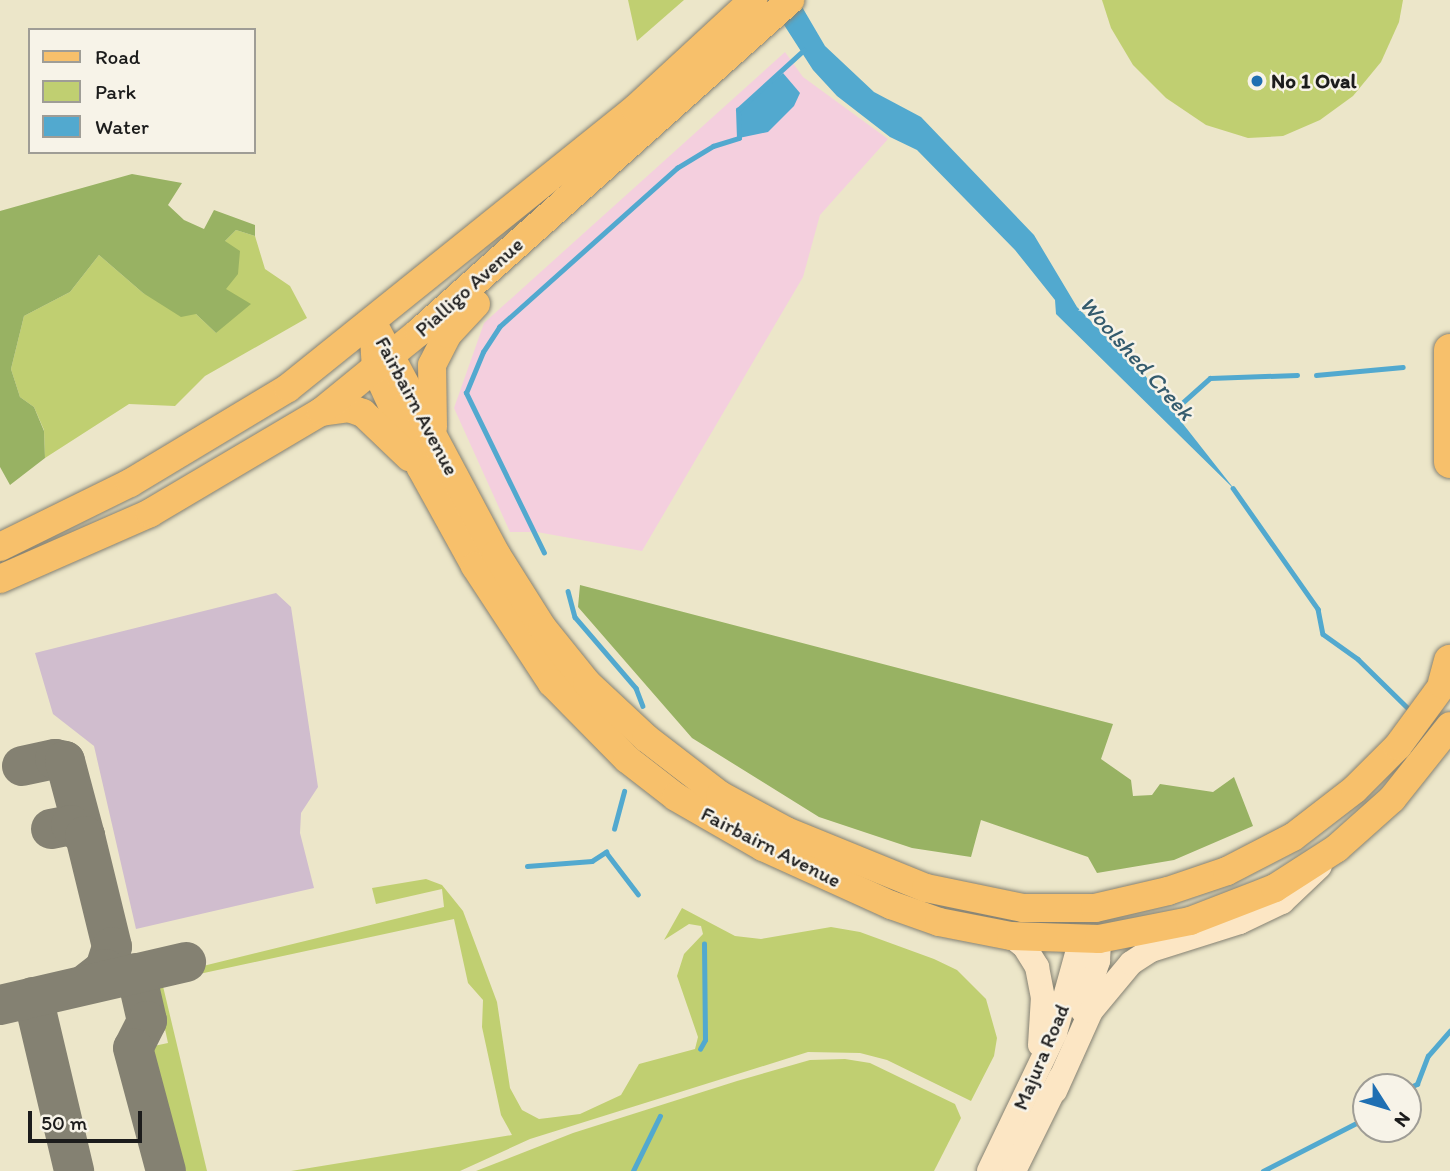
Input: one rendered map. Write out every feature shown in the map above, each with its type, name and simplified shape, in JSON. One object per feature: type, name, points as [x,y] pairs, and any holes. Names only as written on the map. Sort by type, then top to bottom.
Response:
[{"type":"highway","points":[[1450,351],[1450,462]]},
{"type":"main road","name":"Pialligo Avenue","points":[[0,579],[150,513],[321,412],[383,363],[673,107],[730,38],[753,0]]},
{"type":"main road","name":"Pialligo Avenue","points":[[0,547],[67,517],[191,449],[288,388],[373,323],[635,109],[730,38],[790,0]]},
{"type":"main road","points":[[434,435],[432,365],[448,334],[591,201],[673,107]]},
{"type":"main road","name":"Fairbairn Avenue","points":[[373,323],[383,363],[421,468],[525,648],[584,718],[627,759],[676,797],[763,848],[891,905],[939,922],[1011,936],[1090,939],[1191,921],[1245,902],[1337,848],[1384,806],[1450,726]]},
{"type":"main road","name":"Fairbairn Avenue","points":[[383,363],[434,435],[496,554],[561,654],[619,715],[720,795],[786,831],[926,888],[1023,908],[1094,908],[1197,883],[1257,858],[1326,814],[1398,746],[1446,677]]},
{"type":"main road","points":[[321,412],[349,408],[363,413],[421,468]]},
{"type":"main road","points":[[1045,1086],[1091,1011],[1131,963],[1151,950],[1240,922],[1282,902],[1337,848]]},
{"type":"main road","points":[[1090,939],[1094,908]]},
{"type":"main road","points":[[1011,936],[1033,959],[1043,997],[1045,1086]]},
{"type":"main road","name":"Majura Road","points":[[1014,1171],[1045,1086],[1098,961],[1090,939]]},
{"type":"main road","name":"Majura Road","points":[[989,1171],[1045,1086]]},
{"type":"shaded area","points":[[785,52],[803,77],[888,139],[820,215],[803,277],[642,551],[537,532],[510,532],[454,408],[484,323]]},
{"type":"shaded area","points":[[276,593],[291,607],[318,787],[301,813],[300,833],[314,888],[136,929],[94,746],[53,714],[35,653]]},
{"type":"green space","points":[[628,0],[684,0],[637,41]]},
{"type":"green space","name":"No 1 Oval","points":[[1102,0],[1403,0],[1399,22],[1381,62],[1353,96],[1320,120],[1283,136],[1248,138],[1206,125],[1166,98],[1133,65],[1111,28]]},
{"type":"green space","points":[[132,174],[182,183],[168,205],[184,220],[204,229],[214,210],[255,225],[255,236],[236,230],[225,241],[240,251],[238,274],[226,289],[251,304],[216,333],[196,314],[181,317],[143,293],[99,255],[70,292],[24,316],[11,369],[20,397],[34,407],[44,431],[45,458],[10,485],[0,467],[0,211]]},
{"type":"green space","points":[[236,230],[255,236],[265,269],[290,286],[307,318],[205,376],[175,406],[129,404],[45,458],[44,430],[34,407],[20,397],[11,369],[24,316],[70,292],[99,255],[143,293],[196,314],[216,333],[226,288],[225,241]]},
{"type":"green space","points":[[580,585],[1113,724],[1101,759],[1131,780],[1133,796],[1152,795],[1160,784],[1213,792],[1234,777],[1253,826],[1174,860],[1097,873],[1088,857],[981,820],[971,857],[912,848],[819,817],[692,738],[578,607]]},
{"type":"green space","points":[[426,879],[442,885],[463,911],[497,1002],[510,1088],[522,1110],[539,1119],[580,1114],[621,1095],[639,1064],[695,1049],[698,1037],[677,976],[684,954],[703,934],[701,926],[689,924],[664,940],[682,908],[735,936],[761,939],[831,927],[860,932],[934,959],[957,970],[986,999],[997,1038],[994,1056],[971,1101],[887,1060],[860,1053],[808,1052],[530,1139],[460,1171],[291,1171],[512,1135],[501,1115],[482,1027],[483,1000],[468,983],[454,919],[162,982],[207,1171],[177,1171],[149,1047],[168,1043],[154,978],[444,907],[442,889],[376,904],[372,888]]},
{"type":"green space","points":[[845,1059],[870,1063],[955,1104],[961,1118],[934,1171],[476,1171],[573,1133],[737,1081],[810,1060]]},
{"type":"water","points":[[768,0],[798,0],[825,46],[874,92],[921,117],[1034,235],[1077,307],[1143,373],[1235,490],[1056,314],[1055,300],[1015,250],[917,150],[890,137],[837,96],[813,70]]},
{"type":"water","points":[[783,73],[800,93],[794,106],[768,132],[739,138],[738,110]]},
{"type":"waterway","points":[[544,553],[466,393],[483,352],[499,327],[677,168],[713,146],[739,138],[738,110],[804,50]]},
{"type":"waterway","points":[[1316,375],[1403,367]]},
{"type":"waterway","points":[[1171,413],[1210,378],[1297,375]]},
{"type":"waterway","name":"Woolshed Creek","points":[[1233,488],[1318,609],[1323,634],[1358,659],[1412,712]]},
{"type":"waterway","points":[[568,591],[575,617],[636,688],[643,706]]},
{"type":"waterway","points":[[614,829],[624,791]]},
{"type":"waterway","points":[[527,866],[592,861],[606,852],[638,894]]},
{"type":"waterway","points":[[700,1049],[705,1040],[704,944]]},
{"type":"waterway","name":"Woolshed Creek","points":[[1421,1073],[1428,1056],[1450,1031]]},
{"type":"waterway","points":[[633,1171],[660,1116]]},
{"type":"waterway","name":"Woolshed Creek","points":[[1263,1171],[1352,1125]]},
{"type":"taxiway","points":[[22,766],[55,759],[65,761],[85,836]]},
{"type":"taxiway","points":[[51,829],[71,825],[85,836],[112,947],[105,969],[86,984]]},
{"type":"taxiway","points":[[0,1005],[186,962]]},
{"type":"taxiway","points":[[136,973],[147,1021],[133,1048],[166,1171]]},
{"type":"taxiway","points":[[33,997],[74,1171]]},
{"type":"place","name":"No 1 Oval","points":[[1257,81]]}]
